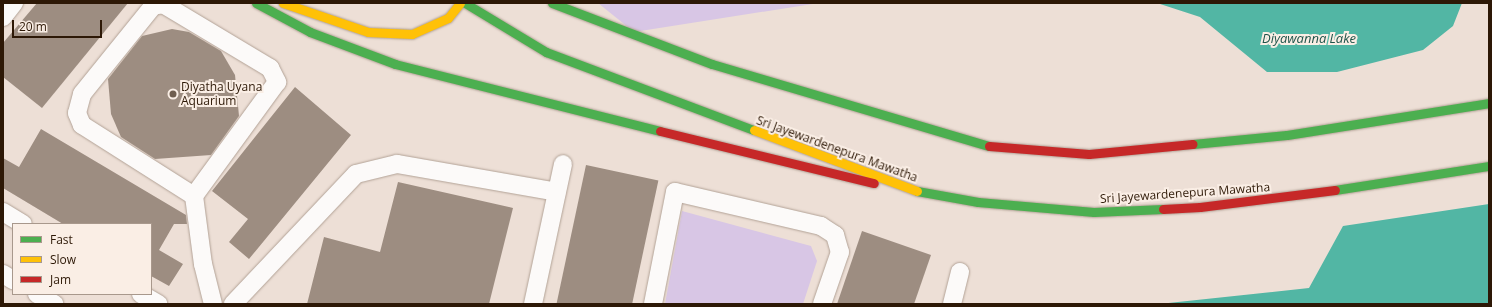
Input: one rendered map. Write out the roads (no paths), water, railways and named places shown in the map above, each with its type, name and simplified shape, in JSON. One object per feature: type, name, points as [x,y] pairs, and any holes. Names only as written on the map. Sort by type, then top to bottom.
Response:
[{"type":"main road","points":[[256,3],[310,32],[395,64],[804,168],[914,191]]},
{"type":"main road","points":[[283,3],[368,32],[412,34],[448,18],[460,3]]},
{"type":"main road","name":"Sri Jayewardenepura Mawatha","points":[[465,3],[546,52],[914,191],[978,202],[1094,212],[1200,207],[1301,196],[1489,166]]},
{"type":"main road","points":[[552,3],[634,32],[712,64],[992,147],[1089,154],[1287,135],[1489,104]]},
{"type":"main road","points":[[616,18],[634,32]]},
{"type":"lane","points":[[3,17],[14,3]]},
{"type":"lane","points":[[194,196],[82,125],[77,113],[82,94],[153,6],[163,4],[270,68],[277,82],[194,196],[203,264],[213,304]]},
{"type":"lane","points":[[233,304],[356,174],[397,164],[557,192]]},
{"type":"lane","points":[[533,304],[563,164]]},
{"type":"lane","points":[[653,304],[675,192],[820,226],[835,235],[840,252],[822,304]]},
{"type":"lane","points":[[3,212],[21,223]]},
{"type":"lane","points":[[952,304],[960,272]]},
{"type":"lane","points":[[3,274],[12,279]]},
{"type":"lane","points":[[39,295],[54,304]]},
{"type":"lane","points":[[143,295],[158,304]]},
{"type":"water","name":"Diyawanna Lake","points":[[1157,3],[1462,3],[1453,26],[1423,50],[1337,72],[1267,72],[1200,17]]},
{"type":"water","points":[[1489,204],[1489,304],[1159,304],[1309,288],[1343,226]]},
{"type":"place","name":"Diyatha Uyana Aquarium","points":[[173,94]]}]
